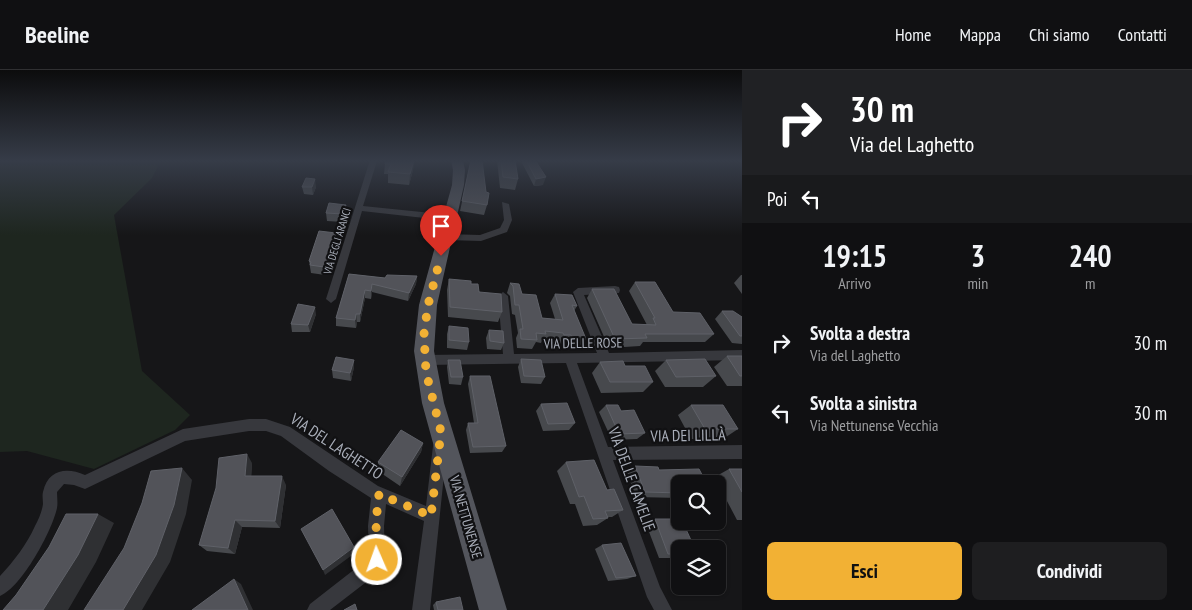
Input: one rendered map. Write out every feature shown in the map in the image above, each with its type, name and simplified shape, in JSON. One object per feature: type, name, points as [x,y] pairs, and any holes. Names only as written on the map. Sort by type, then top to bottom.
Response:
[{"type":"main road","name":"VIA NETTUNENSE","points":[[458,185],[427,311],[424,334],[425,360],[429,388],[493,610]]},
{"type":"street","name":"VIA DEGLI ARANCI","points":[[331,299],[366,185]]},
{"type":"street","points":[[359,208],[449,227],[482,238],[504,230],[508,220],[505,204]]},
{"type":"street","points":[[605,358],[578,292],[615,290]]},
{"type":"street","points":[[503,296],[508,358]]},
{"type":"street","name":"VIA DELLE ROSE","points":[[425,360],[742,355]]},
{"type":"street","name":"VIA DELLE CAMELIE","points":[[570,359],[653,591],[663,610]]},
{"type":"street","name":"VIA DEL LAGHETTO","points":[[0,588],[17,570],[40,533],[50,508],[48,499],[56,482],[64,477],[72,476],[85,482],[183,434],[249,425],[278,428],[292,435],[334,466],[379,494],[431,516]]},
{"type":"street","points":[[421,610],[441,432]]},
{"type":"street","name":"VIA DEI LILLÀ","points":[[604,454],[742,452]]},
{"type":"street","points":[[316,610],[372,568],[377,560],[376,521],[379,494]]},
{"type":"shaded area","points":[[0,185],[145,185],[114,215],[142,371],[190,415],[175,430],[94,469],[27,451],[0,452]]},
{"type":"building","points":[[303,185],[313,185],[312,187],[302,187]]},
{"type":"building","points":[[465,185],[485,185],[486,192],[489,193],[487,205],[462,201]]},
{"type":"building","points":[[329,203],[346,205],[343,214],[326,213]]},
{"type":"building","points":[[319,231],[336,233],[324,267],[310,265],[311,262],[309,261]]},
{"type":"building","points":[[349,274],[385,278],[387,275],[417,276],[409,293],[372,284],[371,291],[365,290],[360,314],[356,314],[355,320],[336,318]]},
{"type":"building","points":[[449,279],[471,281],[471,284],[478,284],[479,292],[501,294],[502,312],[450,307]]},
{"type":"building","points":[[635,282],[655,282],[673,312],[700,313],[714,334],[645,334],[647,338],[615,339],[592,289],[614,289],[632,324],[656,325],[653,318],[655,318]]},
{"type":"building","points":[[510,283],[519,284],[522,294],[536,295],[542,318],[563,320],[555,294],[572,295],[577,306],[572,305],[586,339],[572,339],[571,335],[545,331],[546,334],[536,333],[537,340],[521,339],[520,329],[523,329],[519,305],[515,305],[513,286]]},
{"type":"building","points":[[298,304],[315,307],[308,325],[291,324]]},
{"type":"building","points":[[722,311],[733,311],[742,317],[742,336],[740,336]]},
{"type":"building","points":[[449,326],[468,328],[469,342],[449,340]]},
{"type":"building","points":[[489,330],[503,331],[504,343],[490,341]]},
{"type":"building","points":[[727,356],[742,356],[742,376],[740,376]]},
{"type":"building","points":[[336,357],[354,360],[350,373],[332,370]]},
{"type":"building","points":[[521,359],[541,360],[545,377],[524,376]]},
{"type":"building","points":[[705,359],[716,376],[676,377],[666,360]]},
{"type":"building","points":[[448,360],[460,360],[463,377],[451,377]]},
{"type":"building","points":[[623,361],[625,366],[645,366],[653,382],[610,382],[600,362]]},
{"type":"building","points":[[470,376],[490,376],[506,446],[473,447],[468,423],[478,423]]},
{"type":"building","points":[[567,403],[575,423],[548,424],[541,404]]},
{"type":"building","points":[[606,405],[618,405],[621,411],[634,410],[645,433],[619,434]]},
{"type":"building","points":[[691,405],[723,405],[738,429],[705,429]]},
{"type":"building","points":[[401,430],[423,443],[402,477],[378,462]]},
{"type":"building","points":[[247,454],[245,476],[282,476],[275,521],[235,520],[228,548],[199,545],[216,488],[219,458]]},
{"type":"building","points":[[594,460],[607,490],[614,489],[623,510],[605,511],[608,518],[593,519],[584,496],[579,497],[566,462]]},
{"type":"building","points":[[635,466],[658,467],[659,470],[699,469],[702,475],[671,475],[671,493],[645,492]]},
{"type":"building","points":[[182,468],[174,505],[156,555],[123,610],[84,610],[124,548],[142,503],[151,471]]},
{"type":"building","points":[[729,469],[742,469],[742,492]]},
{"type":"building","points":[[332,509],[354,547],[323,570],[301,529]]},
{"type":"building","points":[[66,514],[98,514],[78,555],[43,610],[3,610],[16,595],[49,547]]},
{"type":"building","points":[[655,519],[671,519],[671,530],[686,530],[691,540],[671,540],[671,554],[668,554]]},
{"type":"building","points":[[621,543],[636,576],[616,578],[602,545]]},
{"type":"building","points":[[234,579],[248,610],[192,610]]},
{"type":"building","points":[[460,597],[463,610],[438,610],[436,602]]},
{"type":"building","points":[[355,604],[357,610],[344,610]]},
{"type":"route","points":[[377,560],[376,521],[379,494],[431,516],[441,432],[426,372],[424,334],[428,305],[441,256]]}]
